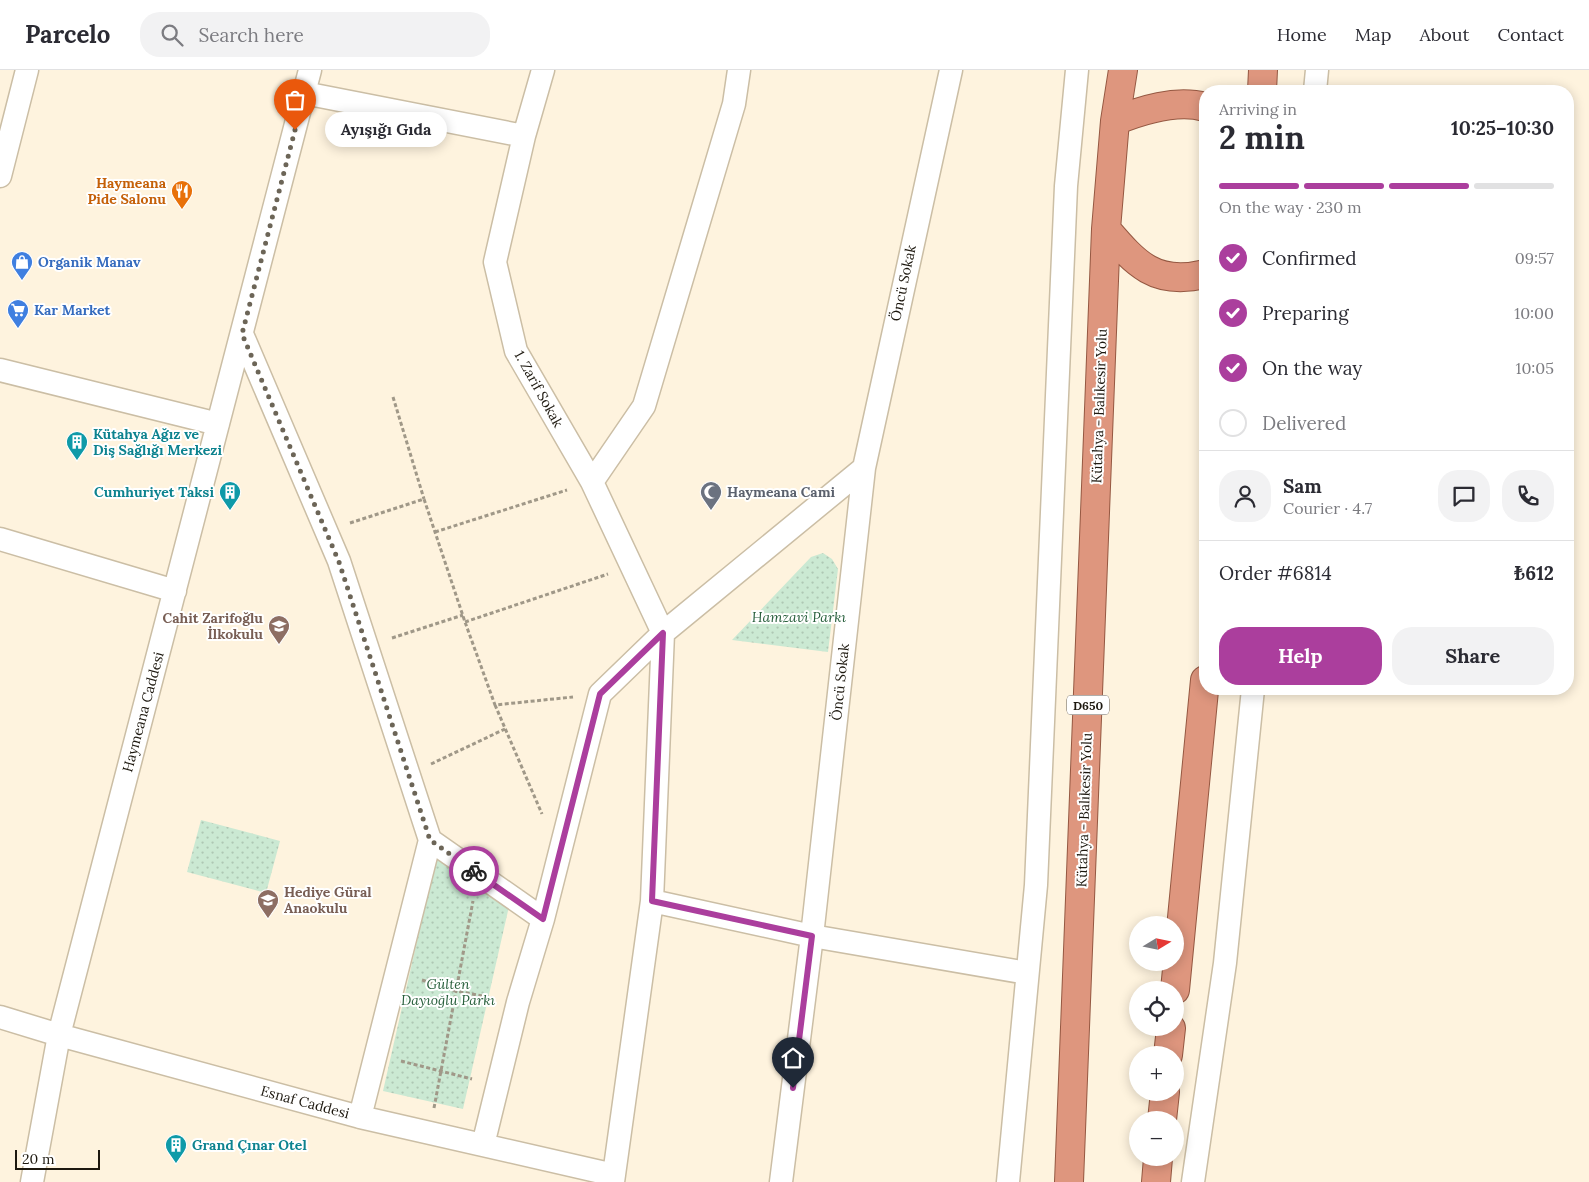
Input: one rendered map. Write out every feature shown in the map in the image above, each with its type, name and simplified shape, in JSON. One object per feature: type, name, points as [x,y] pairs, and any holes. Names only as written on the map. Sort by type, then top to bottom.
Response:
[{"type":"highway","name":"Kütahya - Balıkesir Yolu","points":[[1069,1182],[1106,229],[1115,121],[1123,70]]},
{"type":"highway","points":[[1262,85],[1263,70]]},
{"type":"highway","points":[[1115,121],[1138,111],[1164,106],[1199,105]]},
{"type":"highway","points":[[1106,229],[1129,256],[1156,275],[1190,277],[1199,275]]},
{"type":"highway","points":[[1176,981],[1204,695]]},
{"type":"highway","points":[[1156,1182],[1157,1166]]},
{"type":"street","points":[[0,176],[27,70]]},
{"type":"street","name":"Haymeana Caddesi","points":[[32,1182],[59,1035],[310,70]]},
{"type":"street","name":"1. Zarif Sokak","points":[[543,70],[524,136],[495,262],[516,350],[592,482],[629,566],[663,633]]},
{"type":"street","points":[[592,482],[644,406],[734,104],[739,70]]},
{"type":"street","name":"Öncü Sokak","points":[[781,1182],[812,936],[864,468],[951,70]]},
{"type":"street","points":[[1008,1182],[1036,875],[1066,186],[1077,70]]},
{"type":"street","points":[[1316,85],[1317,70]]},
{"type":"street","points":[[304,92],[524,136]]},
{"type":"street","points":[[242,334],[339,562],[430,840],[360,1117]]},
{"type":"street","points":[[0,370],[218,424]]},
{"type":"street","points":[[483,1145],[518,1002],[543,919],[600,694],[663,633],[864,468]]},
{"type":"street","points":[[0,539],[175,592]]},
{"type":"street","points":[[614,1179],[652,901],[663,633]]},
{"type":"street","points":[[1193,1182],[1225,962],[1252,695]]},
{"type":"street","points":[[430,840],[543,919]]},
{"type":"street","points":[[652,901],[812,936],[1028,973]]},
{"type":"street","name":"Esnaf Caddesi","points":[[0,1016],[59,1035],[360,1117],[430,1132],[614,1179]]},
{"type":"path","points":[[393,397],[462,615],[495,705],[543,815]]},
{"type":"path","points":[[435,532],[592,482]]},
{"type":"path","points":[[326,530],[424,499]]},
{"type":"path","points":[[465,622],[629,566]]},
{"type":"path","points":[[367,646],[462,615]]},
{"type":"path","points":[[495,705],[600,694]]},
{"type":"path","points":[[408,774],[505,729]]},
{"type":"path","points":[[430,1132],[440,1071],[474,901],[466,895]]},
{"type":"path","points":[[415,978],[456,991],[518,1002]]},
{"type":"path","points":[[394,1059],[497,1085]]},
{"type":"green space","name":"Hamzavi Parkı","points":[[823,553],[832,559],[838,569],[828,652],[732,640],[811,557]]},
{"type":"green space","points":[[201,820],[280,841],[266,893],[187,872]]},
{"type":"green space","name":"Gülten Dayıoğlu Parkı","points":[[437,853],[510,902],[463,1109],[383,1091]]},
{"type":"way so far","points":[[295,130],[242,334],[339,562],[430,840],[474,871]]},
{"type":"place","name":"Ayışığı Gıda","points":[[295,130]]},
{"type":"place","name":"Haymeana Pide Salonu","points":[[182,210]]},
{"type":"place","name":"Organik Manav","points":[[22,281]]},
{"type":"place","name":"Kar Market","points":[[18,329]]},
{"type":"place","name":"Kütahya Ağız ve Diş Sağlığı Merkezi","points":[[77,461]]},
{"type":"place","name":"Cumhuriyet Taksi","points":[[230,511]]},
{"type":"place","name":"Haymeana Cami","points":[[711,511]]},
{"type":"place","name":"Cahit Zarifoğlu İlkokulu","points":[[279,645]]},
{"type":"place","name":"Hediye Güral Anaokulu","points":[[268,919]]},
{"type":"place","name":"Grand Çınar Otel","points":[[176,1164]]},
{"type":"route","points":[[474,871],[543,919],[600,694],[663,633],[652,901],[812,936],[793,1088]]}]
